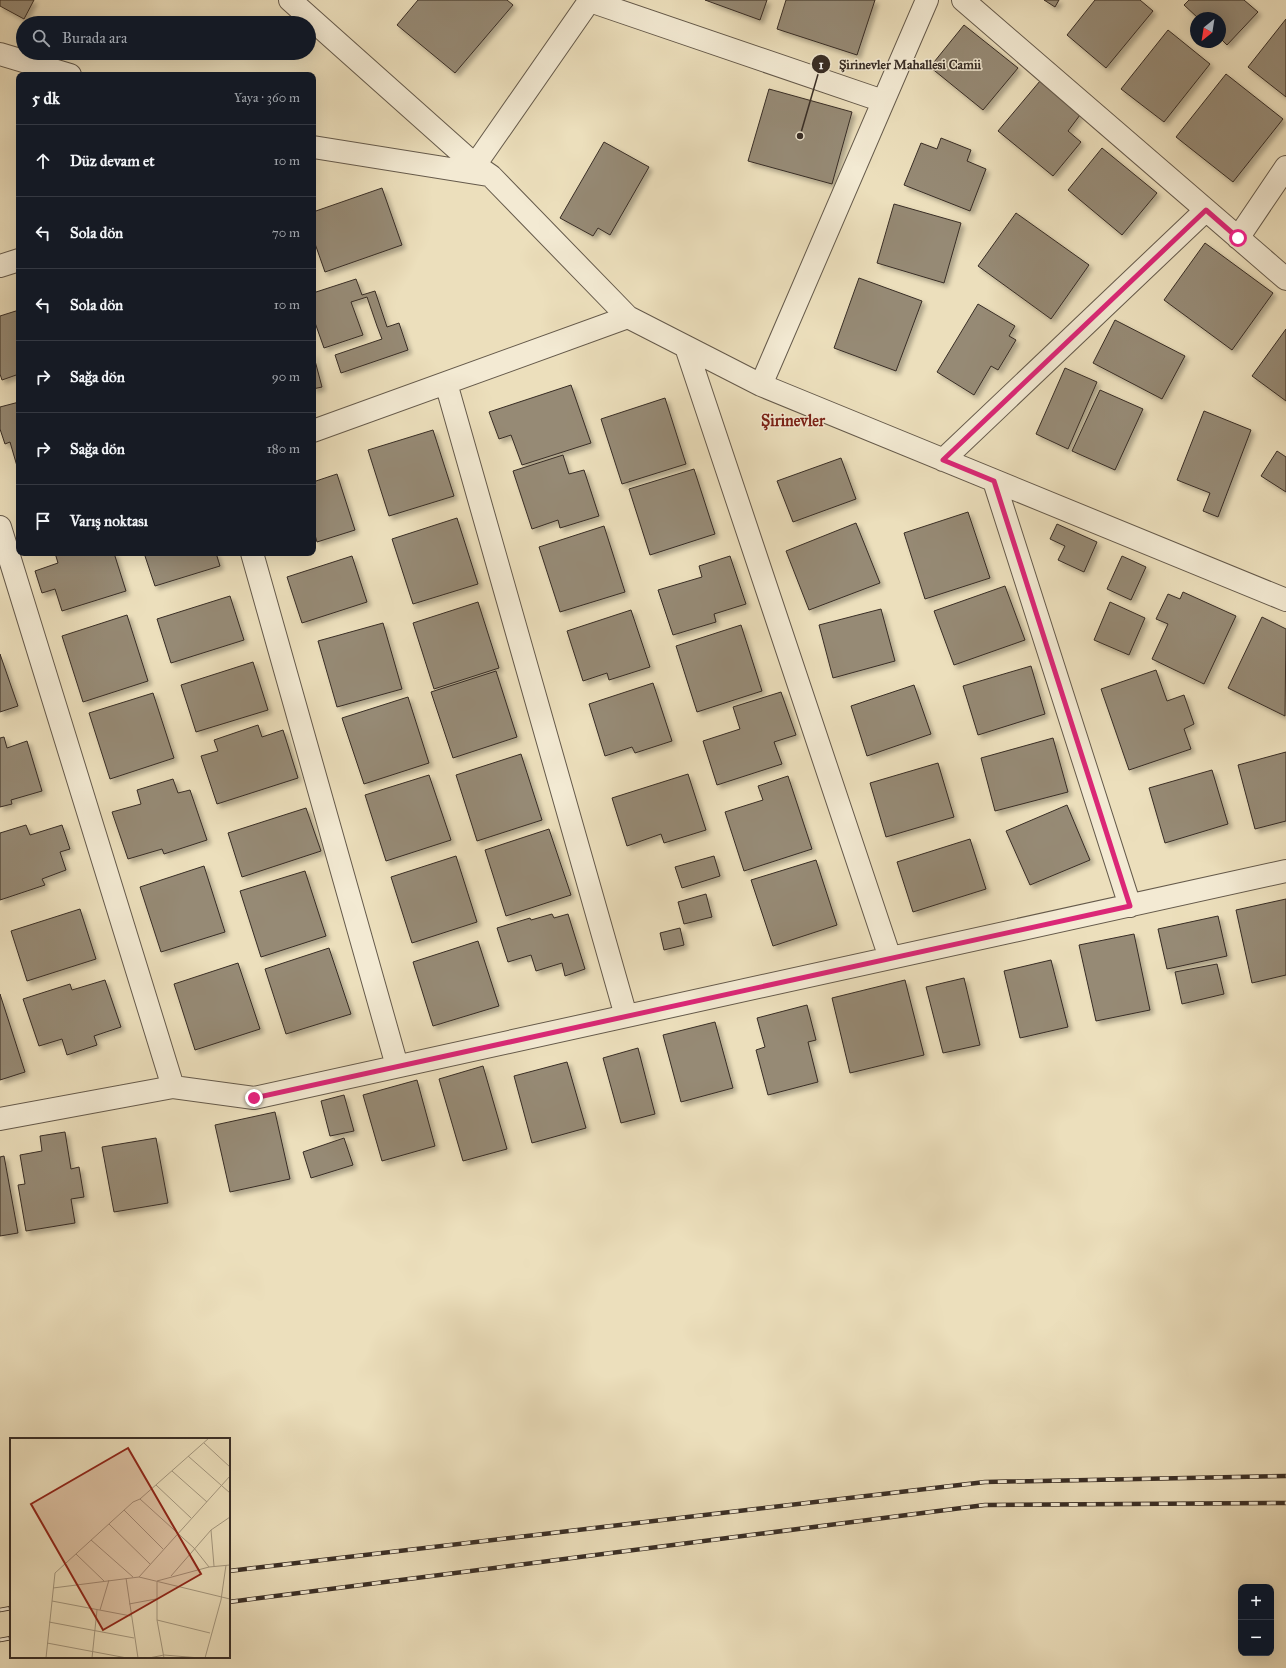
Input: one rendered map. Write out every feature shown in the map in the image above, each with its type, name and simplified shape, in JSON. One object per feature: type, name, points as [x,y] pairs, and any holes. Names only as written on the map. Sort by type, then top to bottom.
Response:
[{"type":"street","points":[[290,0],[308,16]]},
{"type":"street","points":[[761,385],[927,0]]},
{"type":"street","points":[[963,0],[1286,279]]},
{"type":"street","points":[[483,171],[590,1],[883,101]]},
{"type":"street","points":[[316,23],[483,171],[628,317],[761,385],[1286,600]]},
{"type":"street","points":[[0,54],[16,59]]},
{"type":"street","points":[[20,60],[60,72]]},
{"type":"street","points":[[316,147],[483,171]]},
{"type":"street","points":[[1238,238],[1286,167]]},
{"type":"street","points":[[943,460],[1206,210]]},
{"type":"street","points":[[0,266],[16,261]]},
{"type":"street","points":[[316,430],[628,317]]},
{"type":"street","points":[[686,347],[890,958]]},
{"type":"street","points":[[446,383],[626,1016]]},
{"type":"street","points":[[994,481],[1130,906]]},
{"type":"street","points":[[6,537],[173,1087]]},
{"type":"street","points":[[253,556],[398,1066]]},
{"type":"street","points":[[0,1119],[173,1087],[254,1098],[1286,871]]},
{"type":"building","points":[[0,0],[34,0],[26,16],[18,16],[0,6]]},
{"type":"building","points":[[418,0],[507,0],[513,5],[455,73],[397,25]]},
{"type":"building","points":[[705,0],[767,0],[760,20]]},
{"type":"building","points":[[786,0],[875,0],[857,55],[777,29]]},
{"type":"building","points":[[1044,0],[1059,0],[1055,7]]},
{"type":"building","points":[[1095,0],[1140,0],[1153,11],[1106,68],[1067,35]]},
{"type":"building","points":[[1189,0],[1244,0],[1258,12],[1227,45],[1226,12],[1192,12],[1184,5]]},
{"type":"building","points":[[1286,19],[1286,97],[1248,67]]},
{"type":"building","points":[[964,25],[1018,68],[983,110],[930,67]]},
{"type":"building","points":[[1168,30],[1210,64],[1164,122],[1121,89]]},
{"type":"building","points":[[1226,74],[1283,119],[1233,182],[1176,137]]},
{"type":"building","points":[[1040,81],[1080,115],[1068,131],[1081,142],[1053,176],[998,131]]},
{"type":"building","points":[[769,89],[852,112],[832,184],[748,161]]},
{"type":"building","points":[[941,138],[971,150],[967,161],[986,169],[970,211],[904,185],[921,143],[937,149]]},
{"type":"building","points":[[604,142],[649,167],[610,235],[598,228],[593,236],[560,218]]},
{"type":"building","points":[[1102,148],[1157,193],[1122,235],[1068,190]]},
{"type":"building","points":[[382,188],[402,245],[325,272],[316,246],[316,211]]},
{"type":"building","points":[[894,204],[961,223],[944,283],[877,263]]},
{"type":"building","points":[[1016,213],[1089,265],[1051,319],[978,266]]},
{"type":"building","points":[[1205,243],[1273,293],[1232,350],[1164,300]]},
{"type":"building","points":[[859,278],[922,301],[896,371],[834,348]]},
{"type":"building","points":[[356,279],[362,295],[375,291],[387,327],[399,323],[408,350],[341,373],[335,355],[382,339],[367,297],[351,302],[363,335],[324,348],[316,325],[316,292]]},
{"type":"building","points":[[978,304],[1015,326],[1009,336],[1016,340],[998,370],[991,366],[974,395],[937,372]]},
{"type":"building","points":[[16,311],[16,375],[2,380],[0,374],[0,316]]},
{"type":"building","points":[[1115,320],[1185,356],[1162,399],[1093,363]]},
{"type":"building","points":[[1286,329],[1286,401],[1252,376]]},
{"type":"building","points":[[316,364],[322,387],[316,388]]},
{"type":"building","points":[[1065,368],[1097,382],[1068,449],[1036,434]]},
{"type":"building","points":[[571,385],[591,443],[522,465],[511,435],[499,439],[489,412]]},
{"type":"building","points":[[1100,390],[1143,409],[1115,470],[1072,451]]},
{"type":"building","points":[[665,398],[686,464],[622,484],[601,419]]},
{"type":"building","points":[[16,403],[16,463],[10,442],[5,444],[0,429],[0,407]]},
{"type":"building","points":[[1204,411],[1251,430],[1218,517],[1203,511],[1210,493],[1177,480]]},
{"type":"building","points":[[433,430],[454,496],[389,516],[368,450]]},
{"type":"building","points":[[1277,451],[1286,457],[1286,492],[1261,476]]},
{"type":"building","points":[[563,455],[569,474],[584,470],[599,516],[560,528],[558,520],[532,529],[513,471]]},
{"type":"building","points":[[841,458],[856,499],[793,522],[777,481]]},
{"type":"building","points":[[694,469],[715,534],[650,555],[629,489]]},
{"type":"building","points":[[337,474],[355,530],[317,542],[316,481]]},
{"type":"building","points":[[968,512],[990,578],[925,599],[904,533]]},
{"type":"building","points":[[457,518],[478,584],[413,604],[392,539]]},
{"type":"building","points":[[856,523],[880,583],[809,610],[786,551]]},
{"type":"building","points":[[1057,524],[1097,542],[1084,572],[1058,560],[1065,546],[1050,539]]},
{"type":"building","points":[[604,526],[625,592],[560,612],[539,547]]},
{"type":"building","points":[[56,556],[115,556],[126,591],[62,611],[55,589],[42,593],[35,571],[58,563]]},
{"type":"building","points":[[145,556],[217,556],[220,566],[155,586]]},
{"type":"building","points":[[352,556],[367,602],[302,623],[287,577]]},
{"type":"building","points":[[730,556],[746,604],[714,614],[716,622],[673,635],[658,590],[702,577],[699,566]]},
{"type":"building","points":[[1122,556],[1146,567],[1131,600],[1107,589]]},
{"type":"building","points":[[1005,586],[1025,640],[954,665],[934,611]]},
{"type":"building","points":[[1183,592],[1236,616],[1204,684],[1152,659],[1168,624],[1156,619],[1168,594],[1180,599]]},
{"type":"building","points":[[230,596],[244,640],[171,663],[157,619]]},
{"type":"building","points":[[478,602],[499,668],[434,689],[413,623]]},
{"type":"building","points":[[1110,602],[1145,618],[1129,655],[1094,640]]},
{"type":"building","points":[[881,609],[895,661],[833,678],[819,625]]},
{"type":"building","points":[[631,610],[650,667],[609,680],[607,673],[583,681],[567,631]]},
{"type":"building","points":[[127,615],[148,681],[83,702],[62,636]]},
{"type":"building","points":[[1262,617],[1286,629],[1285,716],[1228,688]]},
{"type":"building","points":[[383,623],[402,689],[337,707],[318,641]]},
{"type":"building","points":[[741,625],[762,691],[697,712],[676,646]]},
{"type":"building","points":[[0,654],[18,706],[0,712]]},
{"type":"building","points":[[253,662],[268,710],[196,732],[181,685]]},
{"type":"building","points":[[1031,666],[1045,714],[978,735],[963,686]]},
{"type":"building","points":[[1156,670],[1167,701],[1184,695],[1194,724],[1184,729],[1191,749],[1129,770],[1101,689]]},
{"type":"building","points":[[496,671],[517,737],[453,758],[431,692]]},
{"type":"building","points":[[653,683],[672,741],[635,753],[632,747],[605,756],[589,704]]},
{"type":"building","points":[[914,685],[931,734],[867,756],[851,706]]},
{"type":"building","points":[[781,692],[796,735],[774,742],[782,764],[717,785],[703,741],[740,729],[733,707]]},
{"type":"building","points":[[153,693],[174,758],[110,779],[89,713]]},
{"type":"building","points":[[408,697],[429,763],[364,784],[342,718]]},
{"type":"building","points":[[258,725],[262,737],[283,730],[298,778],[217,804],[201,756],[218,751],[214,740]]},
{"type":"building","points":[[4,737],[7,748],[27,741],[42,791],[11,800],[12,804],[0,807],[0,738]]},
{"type":"building","points":[[1053,738],[1068,792],[995,811],[981,758]]},
{"type":"building","points":[[1286,752],[1286,821],[1255,829],[1238,765]]},
{"type":"building","points":[[521,754],[542,820],[477,841],[456,775]]},
{"type":"building","points":[[938,763],[954,817],[886,837],[870,783]]},
{"type":"building","points":[[1212,770],[1228,824],[1165,843],[1149,788]]},
{"type":"building","points":[[688,774],[706,830],[664,843],[661,834],[627,846],[612,798]]},
{"type":"building","points":[[429,775],[451,840],[386,861],[365,795]]},
{"type":"building","points":[[788,776],[812,849],[744,871],[725,812],[763,800],[758,786]]},
{"type":"building","points":[[173,779],[178,793],[190,790],[207,840],[164,854],[162,849],[128,859],[112,812],[141,804],[137,790]]},
{"type":"building","points":[[1067,805],[1090,860],[1030,885],[1006,831]]},
{"type":"building","points":[[306,808],[321,851],[242,877],[228,833]]},
{"type":"building","points":[[26,825],[30,835],[62,825],[70,849],[60,852],[66,870],[42,879],[45,885],[0,900],[0,833]]},
{"type":"building","points":[[549,829],[571,895],[506,916],[485,850]]},
{"type":"building","points":[[970,839],[986,889],[913,912],[897,862]]},
{"type":"building","points":[[456,856],[477,922],[412,943],[391,877]]},
{"type":"building","points":[[714,856],[720,876],[682,888],[675,867]]},
{"type":"building","points":[[816,860],[837,925],[773,946],[751,880]]},
{"type":"building","points":[[204,866],[225,932],[161,952],[140,887]]},
{"type":"building","points":[[305,871],[326,936],[261,957],[240,891]]},
{"type":"building","points":[[706,894],[712,917],[684,924],[678,902]]},
{"type":"building","points":[[1286,899],[1286,975],[1252,983],[1236,910]]},
{"type":"building","points":[[80,909],[96,959],[27,981],[11,931]]},
{"type":"building","points":[[552,914],[554,918],[568,914],[585,969],[565,976],[562,963],[536,971],[531,955],[508,962],[497,928],[530,918],[531,920]]},
{"type":"building","points":[[1218,916],[1227,956],[1167,969],[1158,929]]},
{"type":"building","points":[[680,928],[684,945],[664,950],[660,933]]},
{"type":"building","points":[[1134,934],[1150,1010],[1096,1021],[1079,945]]},
{"type":"building","points":[[478,941],[499,1006],[433,1026],[413,962]]},
{"type":"building","points":[[329,948],[351,1014],[286,1034],[265,969]]},
{"type":"building","points":[[1051,960],[1068,1027],[1020,1038],[1004,971]]},
{"type":"building","points":[[238,963],[260,1029],[195,1050],[174,984]]},
{"type":"building","points":[[1217,964],[1224,994],[1182,1004],[1175,972]]},
{"type":"building","points":[[964,978],[980,1045],[943,1053],[926,987]]},
{"type":"building","points":[[105,980],[121,1027],[94,1036],[97,1045],[67,1055],[62,1039],[39,1046],[23,999],[70,984],[72,990]]},
{"type":"building","points":[[905,980],[924,1055],[850,1073],[832,998]]},
{"type":"building","points":[[0,994],[25,1072],[0,1080]]},
{"type":"building","points":[[807,1005],[816,1040],[808,1042],[818,1082],[768,1095],[756,1050],[765,1047],[757,1018]]},
{"type":"building","points":[[715,1022],[733,1088],[681,1102],[663,1035]]},
{"type":"building","points":[[638,1048],[655,1114],[621,1123],[603,1058]]},
{"type":"building","points":[[567,1062],[586,1128],[532,1143],[514,1076]]},
{"type":"building","points":[[483,1066],[507,1149],[463,1161],[439,1079]]},
{"type":"building","points":[[417,1080],[435,1146],[382,1161],[363,1095]]},
{"type":"building","points":[[344,1095],[354,1131],[330,1136],[321,1101]]},
{"type":"building","points":[[275,1112],[290,1179],[230,1192],[215,1125]]},
{"type":"building","points":[[65,1132],[71,1169],[79,1167],[84,1197],[71,1199],[75,1223],[26,1231],[18,1185],[25,1184],[20,1155],[42,1151],[40,1136]]},
{"type":"building","points":[[156,1138],[168,1203],[114,1212],[102,1147]]},
{"type":"building","points":[[344,1138],[353,1165],[311,1178],[303,1152]]},
{"type":"building","points":[[4,1156],[18,1233],[0,1236],[0,1157]]},
{"type":"railway","points":[[230,1571],[985,1482],[1286,1476]]},
{"type":"railway","points":[[230,1602],[985,1505],[1286,1503]]},
{"type":"railway","points":[[0,1610],[10,1608]]},
{"type":"railway","points":[[0,1640],[10,1638]]},
{"type":"place","name":"Şirinevler Mahallesi Camii","points":[[800,136]]},
{"type":"district","name":"Şirinevler","points":[[793,420]]},
{"type":"route","points":[[254,1098],[1130,906],[994,481],[943,460],[1206,210],[1238,238]]}]
